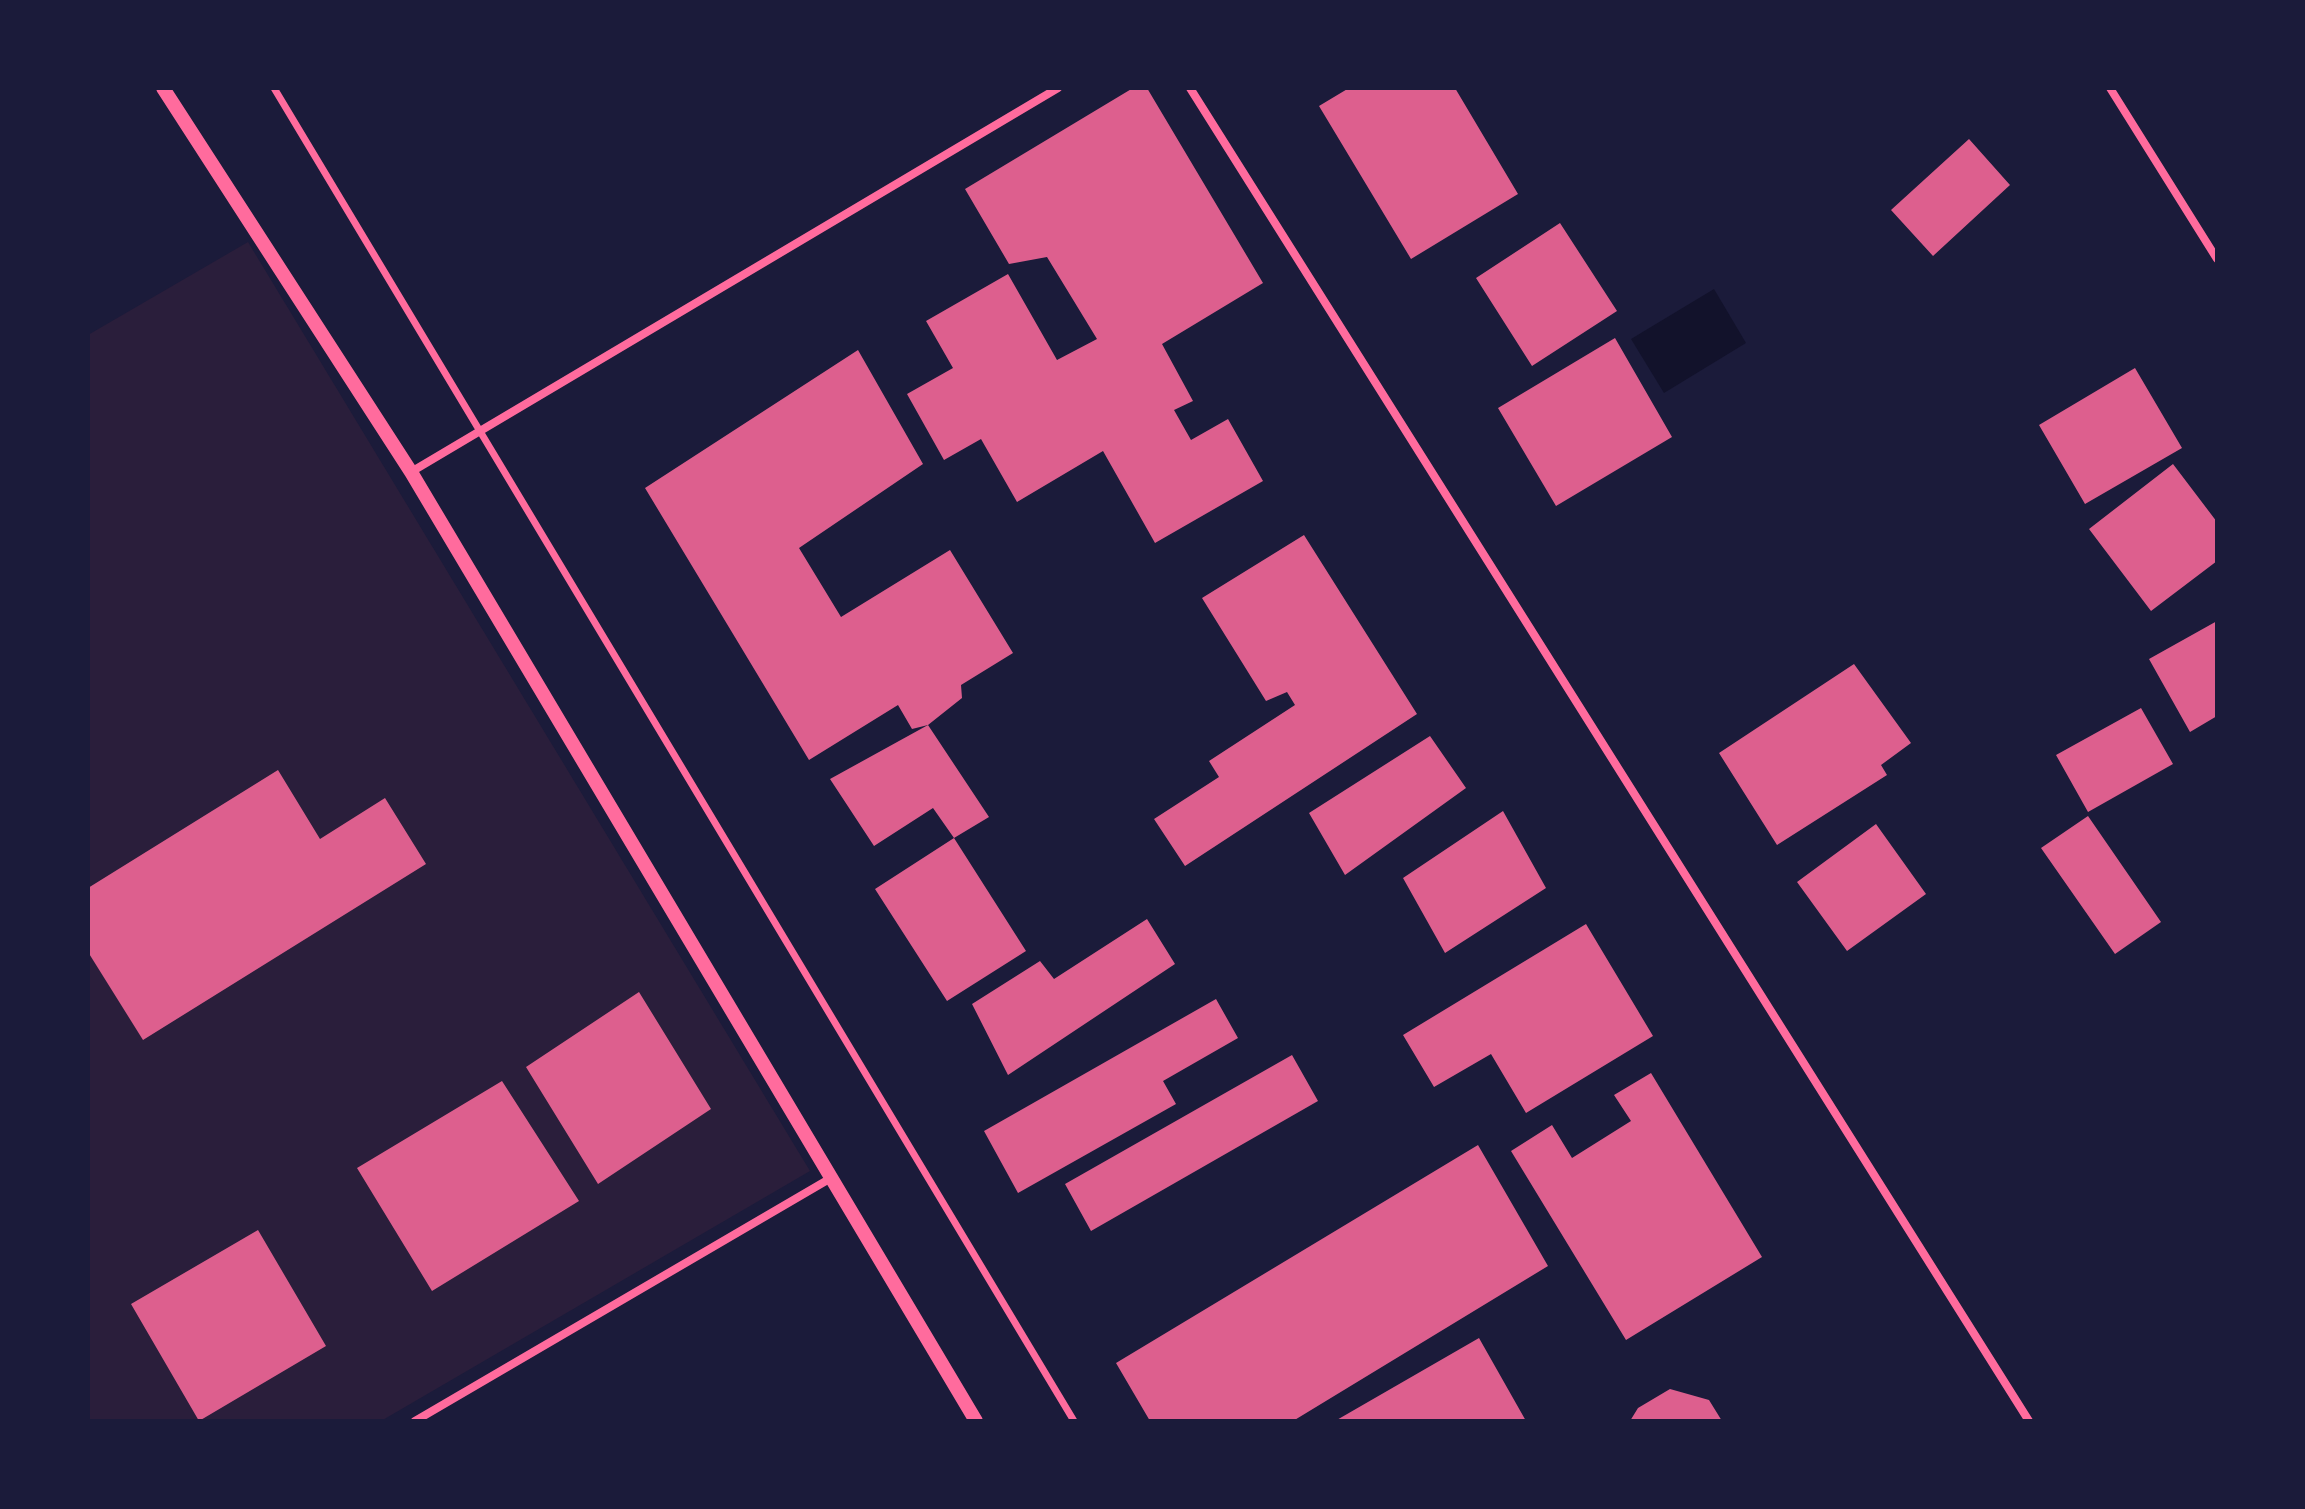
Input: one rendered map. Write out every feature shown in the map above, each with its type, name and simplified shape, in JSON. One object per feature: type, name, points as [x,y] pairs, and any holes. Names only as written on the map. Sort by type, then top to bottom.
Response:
[{"type":"street","points":[[163,88],[411,472],[976,1421]]},
{"type":"street","points":[[274,88],[1074,1421]]},
{"type":"street","points":[[411,472],[1058,88]]},
{"type":"street","points":[[1190,88],[2029,1421]]},
{"type":"street","points":[[2110,88],[2217,259]]},
{"type":"street","points":[[415,1421],[831,1178]]},
{"type":"shaded area","points":[[248,242],[810,1171],[381,1421],[88,1421],[88,335]]},
{"type":"shaded area","points":[[1714,289],[1746,343],[1664,393],[1631,339]]},
{"type":"building","points":[[1133,88],[1147,88],[1263,283],[1162,344],[1193,401],[1174,410],[1191,440],[1228,419],[1263,481],[1155,543],[1103,451],[1017,502],[981,439],[944,460],[907,394],[953,368],[926,321],[1008,274],[1057,360],[1097,339],[1047,257],[1009,264],[965,189]]},
{"type":"building","points":[[1349,88],[1455,88],[1518,194],[1411,259],[1319,106]]},
{"type":"building","points":[[1969,139],[2010,185],[1933,256],[1891,210]]},
{"type":"building","points":[[1560,223],[1617,311],[1532,366],[1476,278]]},
{"type":"building","points":[[1615,338],[1672,437],[1556,506],[1498,408]]},
{"type":"building","points":[[858,350],[923,464],[799,548],[841,617],[950,550],[1013,653],[961,685],[962,698],[928,725],[912,729],[898,705],[809,760],[645,488]]},
{"type":"building","points":[[2135,368],[2182,448],[2085,504],[2039,425]]},
{"type":"building","points":[[2173,464],[2217,522],[2217,561],[2151,611],[2089,529]]},
{"type":"building","points":[[1304,535],[1417,714],[1185,866],[1154,819],[1219,777],[1209,761],[1295,705],[1287,692],[1266,701],[1202,598]]},
{"type":"building","points":[[2217,621],[2217,716],[2190,732],[2149,659]]},
{"type":"building","points":[[1854,664],[1911,743],[1881,765],[1887,775],[1777,845],[1719,753]]},
{"type":"building","points":[[2141,708],[2173,764],[2088,812],[2056,755]]},
{"type":"building","points":[[928,725],[989,817],[954,838],[933,808],[874,846],[830,779]]},
{"type":"building","points":[[1430,736],[1466,788],[1345,875],[1309,813]]},
{"type":"building","points":[[278,770],[320,839],[385,798],[426,864],[143,1040],[88,952],[88,888]]},
{"type":"building","points":[[1503,811],[1546,888],[1445,953],[1403,878]]},
{"type":"building","points":[[2088,816],[2161,922],[2115,954],[2041,848]]},
{"type":"building","points":[[1876,824],[1926,894],[1847,951],[1797,882]]},
{"type":"building","points":[[954,838],[1026,951],[947,1001],[875,889]]},
{"type":"building","points":[[1147,919],[1175,964],[1008,1075],[972,1004],[1040,961],[1054,979]]},
{"type":"building","points":[[1586,924],[1653,1036],[1526,1113],[1491,1054],[1434,1087],[1403,1035]]},
{"type":"building","points":[[639,992],[711,1109],[598,1184],[526,1067]]},
{"type":"building","points":[[1216,999],[1238,1038],[1163,1081],[1176,1104],[1018,1193],[984,1131]]},
{"type":"building","points":[[1292,1055],[1318,1101],[1091,1231],[1065,1184]]},
{"type":"building","points":[[1651,1073],[1762,1257],[1626,1340],[1511,1151],[1552,1125],[1572,1158],[1631,1121],[1614,1095]]},
{"type":"building","points":[[502,1081],[579,1201],[432,1291],[357,1168]]},
{"type":"building","points":[[1478,1145],[1548,1266],[1293,1421],[1150,1421],[1116,1363]]},
{"type":"building","points":[[258,1230],[326,1346],[199,1421],[131,1304]]},
{"type":"building","points":[[1479,1338],[1526,1421],[1335,1421]]},
{"type":"building","points":[[1670,1389],[1709,1400],[1722,1421],[1630,1421],[1638,1408]]}]
